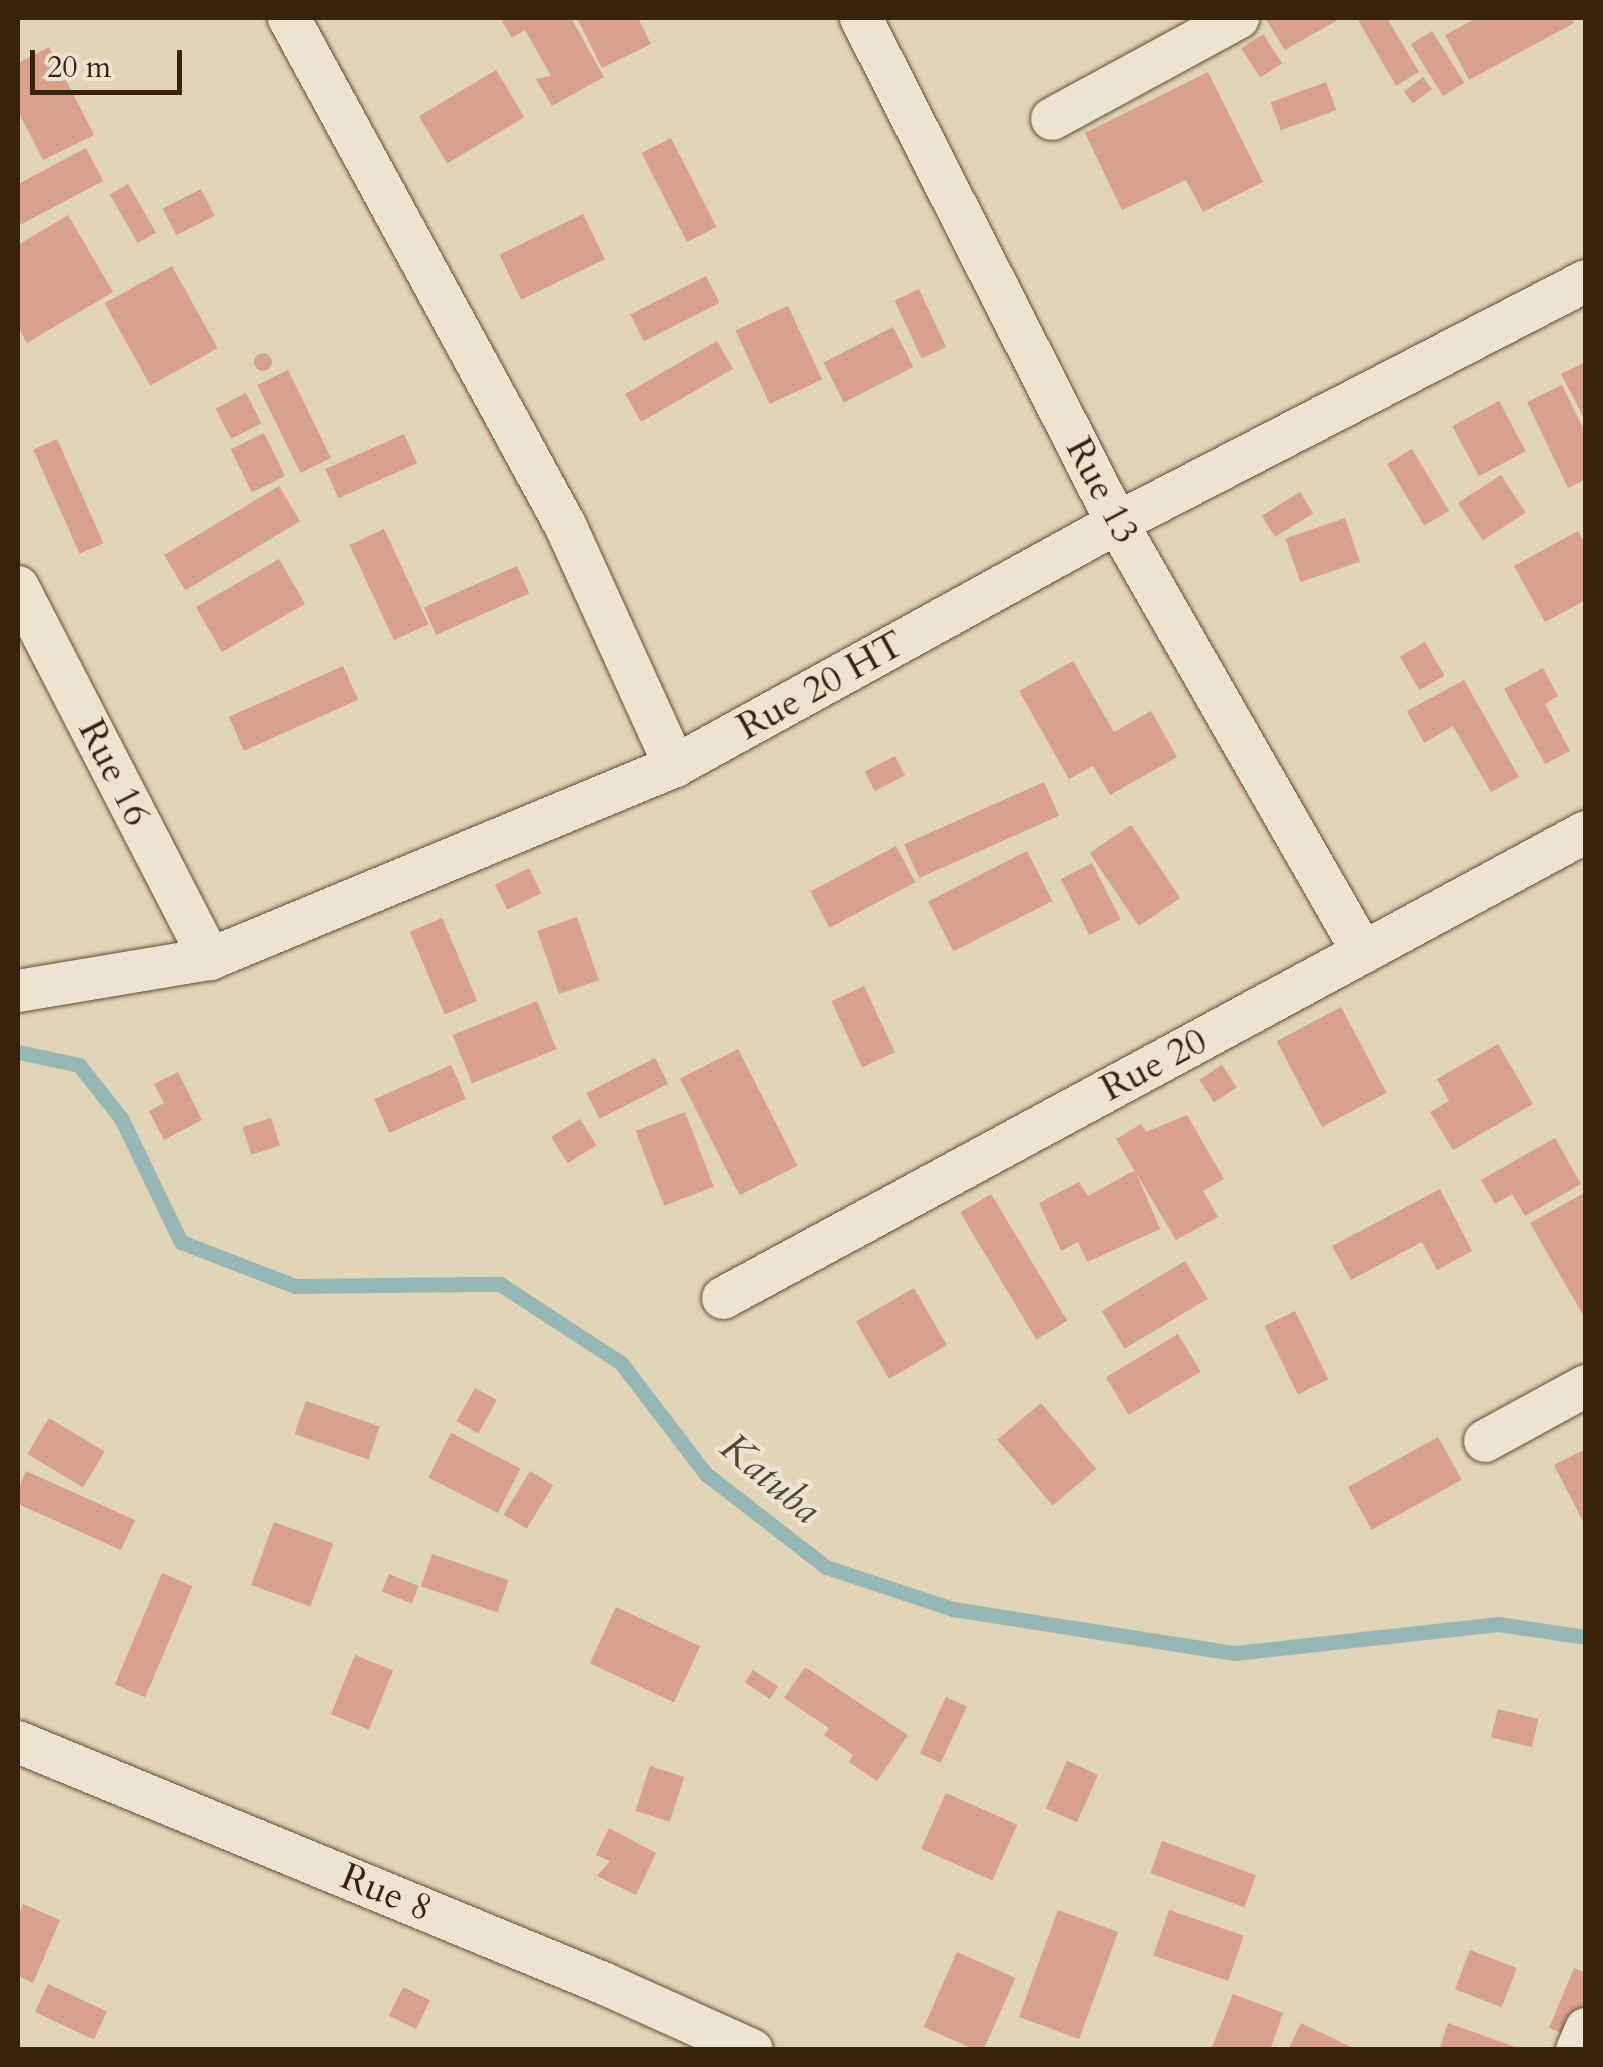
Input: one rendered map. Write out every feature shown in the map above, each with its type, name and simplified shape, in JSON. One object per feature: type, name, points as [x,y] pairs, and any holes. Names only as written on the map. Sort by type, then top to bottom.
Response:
[{"type":"street","points":[[288,18],[566,527],[674,766]]},
{"type":"street","name":"Rue 13","points":[[861,18],[1118,524],[1363,953]]},
{"type":"street","points":[[1052,119],[1238,18]]},
{"type":"street","name":"Rue 20 HT","points":[[18,990],[210,960],[674,766],[1118,524],[1586,281]]},
{"type":"street","name":"Rue 16","points":[[18,587],[210,960]]},
{"type":"street","name":"Rue 20","points":[[723,1298],[1586,832]]},
{"type":"street","points":[[1485,1441],[1586,1386]]},
{"type":"street","name":"Rue 8","points":[[18,1742],[605,1984],[752,2050]]},
{"type":"street","points":[[1578,2050],[1586,2030]]},
{"type":"building","points":[[571,18],[604,77],[552,106],[536,79],[551,76],[525,30],[512,38],[502,21]]},
{"type":"building","points":[[577,18],[638,18],[651,44],[602,68]]},
{"type":"building","points":[[1265,18],[1341,18],[1285,50]]},
{"type":"building","points":[[1357,18],[1387,18],[1419,72],[1396,86]]},
{"type":"building","points":[[1477,18],[1571,18],[1574,23],[1469,80],[1445,35]]},
{"type":"building","points":[[1432,31],[1464,83],[1443,96],[1411,44]]},
{"type":"building","points":[[1263,34],[1282,63],[1260,78],[1241,48]]},
{"type":"building","points":[[49,47],[94,135],[43,160],[18,111],[18,63]]},
{"type":"building","points":[[496,70],[524,117],[447,163],[419,116]]},
{"type":"building","points":[[1208,72],[1263,182],[1203,212],[1186,180],[1122,210],[1085,133]]},
{"type":"building","points":[[1423,77],[1432,89],[1413,103],[1404,91]]},
{"type":"building","points":[[1326,82],[1336,110],[1281,130],[1271,102]]},
{"type":"building","points":[[671,138],[716,227],[687,242],[642,153]]},
{"type":"building","points":[[86,148],[103,181],[18,226],[18,184]]},
{"type":"building","points":[[128,184],[156,232],[138,243],[110,194]]},
{"type":"building","points":[[201,189],[215,216],[176,235],[163,209]]},
{"type":"building","points":[[583,214],[605,259],[521,300],[499,255]]},
{"type":"building","points":[[68,215],[113,292],[27,343],[18,327],[18,245]]},
{"type":"building","points":[[172,266],[218,348],[150,386],[105,303]]},
{"type":"building","points":[[706,276],[720,303],[644,341],[630,315]]},
{"type":"building","points":[[919,289],[946,347],[922,358],[895,300]]},
{"type":"building","points":[[788,306],[822,379],[770,404],[735,331]]},
{"type":"building","points":[[893,327],[913,367],[844,403],[824,362]]},
{"type":"building","points":[[717,341],[733,369],[641,422],[625,394]]},
{"type":"building","points":[[263,353],[272,362],[263,371],[254,362]]},
{"type":"building","points":[[1586,362],[1586,422],[1561,374]]},
{"type":"building","points":[[288,370],[331,458],[300,473],[257,385]]},
{"type":"building","points":[[1562,385],[1586,434],[1586,479],[1568,488],[1527,402]]},
{"type":"building","points":[[246,393],[261,423],[231,439],[216,408]]},
{"type":"building","points":[[1499,401],[1526,451],[1479,476],[1452,426]]},
{"type":"building","points":[[264,433],[285,476],[252,492],[231,449]]},
{"type":"building","points":[[404,434],[417,463],[338,498],[325,469]]},
{"type":"building","points":[[57,439],[103,543],[80,554],[33,450]]},
{"type":"building","points":[[1412,449],[1449,511],[1424,526],[1387,464]]},
{"type":"building","points":[[1501,475],[1526,513],[1483,541],[1458,503]]},
{"type":"building","points":[[279,486],[300,521],[185,590],[164,555]]},
{"type":"building","points":[[1300,492],[1313,513],[1275,537],[1262,516]]},
{"type":"building","points":[[1345,518],[1360,561],[1300,582],[1285,539]]},
{"type":"building","points":[[384,529],[428,624],[394,640],[350,545]]},
{"type":"building","points":[[1578,531],[1586,545],[1586,600],[1545,622],[1514,566]]},
{"type":"building","points":[[279,559],[305,604],[222,652],[196,607]]},
{"type":"building","points":[[517,566],[529,593],[436,635],[424,607]]},
{"type":"building","points":[[1425,642],[1444,676],[1419,690],[1400,656]]},
{"type":"building","points":[[1073,661],[1114,732],[1151,711],[1177,757],[1110,795],[1093,766],[1069,779],[1019,691]]},
{"type":"building","points":[[343,666],[358,700],[244,751],[229,717]]},
{"type":"building","points":[[1543,668],[1558,696],[1545,704],[1570,751],[1545,764],[1504,689]]},
{"type":"building","points":[[1464,680],[1519,777],[1491,792],[1453,726],[1424,743],[1407,711]]},
{"type":"building","points":[[895,756],[905,776],[875,791],[865,771]]},
{"type":"building","points":[[1044,782],[1059,816],[919,878],[904,844]]},
{"type":"building","points":[[1131,825],[1180,898],[1139,926],[1090,853]]},
{"type":"building","points":[[896,846],[915,882],[830,928],[810,892]]},
{"type":"building","points":[[1027,851],[1052,901],[954,951],[928,901]]},
{"type":"building","points":[[1092,863],[1121,919],[1089,935],[1061,879]]},
{"type":"building","points":[[529,868],[541,893],[507,910],[495,885]]},
{"type":"building","points":[[577,917],[599,980],[559,994],[537,931]]},
{"type":"building","points":[[442,918],[477,1001],[445,1015],[410,932]]},
{"type":"building","points":[[864,986],[895,1052],[862,1067],[831,1001]]},
{"type":"building","points":[[537,1001],[556,1049],[472,1083],[453,1035]]},
{"type":"building","points":[[1341,1007],[1387,1093],[1322,1127],[1277,1041]]},
{"type":"building","points":[[1498,1044],[1533,1104],[1453,1150],[1430,1112],[1449,1101],[1437,1079]]},
{"type":"building","points":[[738,1049],[797,1166],[740,1195],[680,1079]]},
{"type":"building","points":[[655,1058],[668,1084],[600,1119],[586,1093]]},
{"type":"building","points":[[451,1065],[466,1099],[389,1133],[374,1099]]},
{"type":"building","points":[[1222,1065],[1237,1088],[1214,1102],[1199,1080]]},
{"type":"building","points":[[178,1072],[202,1120],[164,1140],[149,1111],[164,1103],[154,1084]]},
{"type":"building","points":[[685,1112],[714,1187],[664,1206],[636,1131]]},
{"type":"building","points":[[1187,1115],[1224,1179],[1203,1191],[1218,1217],[1176,1240],[1116,1139],[1141,1124],[1146,1132]]},
{"type":"building","points":[[271,1118],[280,1146],[251,1155],[242,1127]]},
{"type":"building","points":[[580,1119],[596,1145],[568,1163],[551,1137]]},
{"type":"building","points":[[1555,1138],[1581,1184],[1525,1216],[1512,1194],[1495,1204],[1481,1180]]},
{"type":"building","points":[[1135,1170],[1160,1229],[1087,1262],[1078,1242],[1061,1251],[1039,1203],[1079,1182],[1088,1196]]},
{"type":"building","points":[[1440,1189],[1472,1251],[1437,1270],[1422,1242],[1351,1280],[1332,1246]]},
{"type":"building","points":[[1586,1192],[1586,1314],[1583,1315],[1530,1223]]},
{"type":"building","points":[[991,1194],[1067,1321],[1036,1339],[960,1213]]},
{"type":"building","points":[[1185,1261],[1208,1299],[1125,1349],[1102,1311]]},
{"type":"building","points":[[914,1288],[947,1345],[889,1379],[856,1322]]},
{"type":"building","points":[[1295,1311],[1328,1379],[1298,1394],[1264,1326]]},
{"type":"building","points":[[1178,1334],[1201,1372],[1129,1415],[1106,1377]]},
{"type":"building","points":[[475,1388],[497,1400],[478,1433],[457,1421]]},
{"type":"building","points":[[306,1401],[380,1426],[368,1459],[295,1434]]},
{"type":"building","points":[[1041,1403],[1096,1469],[1053,1506],[997,1440]]},
{"type":"building","points":[[49,1418],[105,1451],[83,1487],[27,1454]]},
{"type":"building","points":[[451,1433],[520,1468],[498,1513],[428,1478]]},
{"type":"building","points":[[1438,1437],[1462,1480],[1372,1530],[1348,1487]]},
{"type":"building","points":[[1586,1449],[1586,1527],[1554,1465]]},
{"type":"building","points":[[26,1471],[135,1520],[121,1550],[18,1504],[18,1489]]},
{"type":"building","points":[[530,1471],[553,1485],[527,1529],[504,1515]]},
{"type":"building","points":[[274,1522],[333,1544],[310,1607],[251,1585]]},
{"type":"building","points":[[432,1554],[509,1580],[498,1613],[421,1586]]},
{"type":"building","points":[[162,1573],[192,1586],[145,1697],[115,1684]]},
{"type":"building","points":[[389,1574],[419,1586],[412,1604],[382,1592]]},
{"type":"building","points":[[616,1607],[700,1646],[674,1702],[590,1663]]},
{"type":"building","points":[[355,1655],[393,1670],[369,1730],[331,1714]]},
{"type":"building","points":[[805,1667],[908,1735],[877,1781],[849,1762],[853,1755],[824,1735],[829,1728],[784,1698]]},
{"type":"building","points":[[753,1670],[778,1686],[770,1699],[745,1683]]},
{"type":"building","points":[[946,1697],[967,1707],[941,1763],[920,1753]]},
{"type":"building","points":[[1498,1709],[1539,1719],[1532,1747],[1491,1737]]},
{"type":"building","points":[[1067,1761],[1098,1775],[1077,1822],[1046,1809]]},
{"type":"building","points":[[650,1766],[684,1777],[670,1822],[635,1811]]},
{"type":"building","points":[[946,1793],[1017,1825],[992,1880],[921,1849]]},
{"type":"building","points":[[609,1828],[656,1853],[636,1895],[597,1876],[610,1861],[596,1855]]},
{"type":"building","points":[[1162,1841],[1256,1875],[1244,1907],[1150,1873]]},
{"type":"building","points":[[23,1904],[60,1920],[33,1983],[18,1976],[18,1918]]},
{"type":"building","points":[[1058,1910],[1118,1932],[1079,2039],[1019,2017]]},
{"type":"building","points":[[1169,1910],[1244,1936],[1228,1981],[1153,1955]]},
{"type":"building","points":[[1470,1950],[1517,1968],[1502,2007],[1455,1989]]},
{"type":"building","points":[[957,1952],[1015,1978],[983,2050],[924,2027]]},
{"type":"building","points":[[1574,1968],[1586,1973],[1586,2021],[1578,2040],[1549,2028]]},
{"type":"building","points":[[48,1984],[107,2011],[94,2040],[35,2012]]},
{"type":"building","points":[[403,1987],[430,2000],[416,2029],[389,2016]]},
{"type":"building","points":[[1233,1994],[1283,2013],[1270,2050],[1211,2050]]},
{"type":"building","points":[[1301,2023],[1351,2047],[1350,2050],[1288,2050]]},
{"type":"building","points":[[1448,2023],[1521,2049],[1521,2050],[1439,2050]]},
{"type":"waterway","name":"Katuba","points":[[18,1052],[79,1065],[121,1118],[181,1242],[295,1286],[500,1284],[621,1363],[706,1474],[826,1567],[953,1609],[1235,1653],[1498,1624],[1586,1637]]}]
